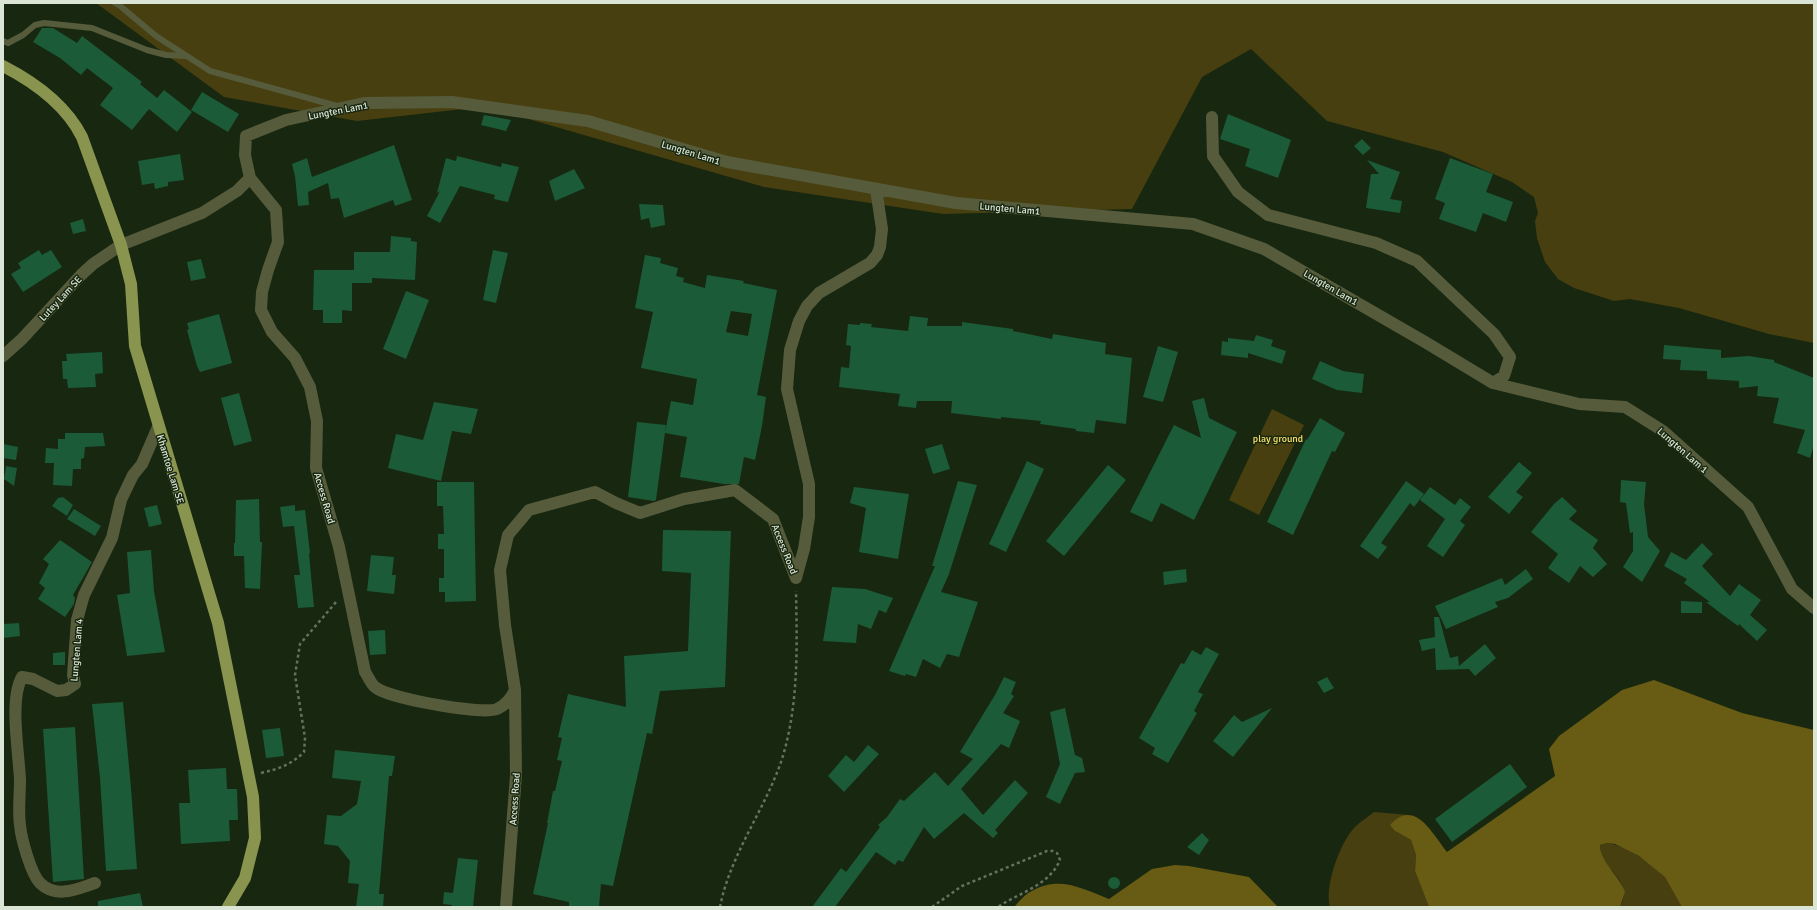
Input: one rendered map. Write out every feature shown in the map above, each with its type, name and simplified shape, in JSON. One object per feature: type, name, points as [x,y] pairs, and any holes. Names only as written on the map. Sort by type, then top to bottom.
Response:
[{"type":"main road","name":"Khamtoe Lam SE","points":[[3,66],[36,85],[70,116],[76,125],[82,137],[121,245],[131,284],[135,346],[158,427],[218,623],[253,797],[255,838],[245,878],[228,907]]},
{"type":"street","name":"Lungten Lam1","points":[[250,178],[245,155],[246,136],[286,120],[364,103],[452,102],[588,121],[728,162],[956,203],[1193,224],[1264,249],[1493,383]]},
{"type":"street","points":[[1212,117],[1213,156],[1238,192],[1268,215],[1376,243],[1417,261],[1494,334],[1510,357],[1504,376],[1493,383]]},
{"type":"street","points":[[121,245],[202,213],[237,191],[250,178]]},
{"type":"street","name":"Access Road","points":[[250,178],[276,210],[278,242],[262,292],[261,310],[272,332],[296,358],[310,387],[317,421],[316,468],[339,547],[365,672],[375,688],[402,698],[478,711],[496,709],[511,700],[515,690]]},
{"type":"street","name":"Access Road","points":[[796,578],[804,549],[809,517],[809,484],[805,461],[786,389],[790,350],[798,321],[807,306],[819,293],[870,263],[877,254],[880,247],[882,229],[876,189]]},
{"type":"street","name":"Lutey Lam SE","points":[[3,356],[22,339],[81,275],[121,245]]},
{"type":"street","name":"Lungten Lam 1","points":[[1493,383],[1579,404],[1625,407],[1663,431],[1748,507],[1792,589],[1814,608]]},
{"type":"street","name":"Lungten Lam 4","points":[[95,883],[66,892],[53,890],[40,882],[28,858],[20,826],[20,764],[15,708],[18,685],[22,677],[33,679],[57,691],[66,690],[75,684],[74,675],[77,620],[84,595],[112,538],[121,500],[133,475],[142,464],[158,427]]},
{"type":"street","name":"Access Road","points":[[506,907],[516,775],[515,690],[505,625],[500,570],[508,535],[529,510],[596,492],[616,503],[640,513],[684,499],[735,490],[773,518],[796,578]]},
{"type":"lane","points":[[115,3],[156,36],[210,71],[342,108]]},
{"type":"lane","points":[[3,41],[8,43],[35,25],[44,23],[92,28],[147,50],[166,55],[187,56]]},
{"type":"path","points":[[720,907],[733,866],[769,792],[786,744],[796,681],[796,578]]},
{"type":"path","points":[[248,775],[280,769],[294,762],[304,752],[305,738],[295,676],[300,644],[348,588]]},
{"type":"path","points":[[932,907],[962,886],[982,877],[1030,860],[1047,852],[1057,853],[1060,860],[1056,868],[1042,881],[1027,892],[998,907]]},
{"type":"green space","points":[[96,3],[1814,3],[1814,343],[1769,334],[1679,308],[1630,299],[1614,301],[1574,288],[1558,279],[1545,262],[1537,238],[1535,221],[1538,213],[1534,197],[1512,182],[1443,152],[1327,121],[1251,49],[1202,77],[1132,209],[943,214],[764,187],[525,118],[463,109],[357,121],[224,97]]},
{"type":"green space","name":"play ground","points":[[1272,409],[1304,425],[1259,515],[1229,500]]},
{"type":"green space","points":[[1374,812],[1409,815],[1402,817],[1395,831],[1411,840],[1416,855],[1415,871],[1429,907],[1330,907],[1329,888],[1331,877],[1344,843],[1355,827]]},
{"type":"green space","points":[[1607,843],[1630,851],[1654,866],[1666,877],[1677,895],[1682,907],[1620,907],[1623,897],[1623,889],[1620,881],[1601,853],[1600,845]]},
{"type":"shaded area","points":[[1654,680],[1742,713],[1814,730],[1814,907],[1682,907],[1665,877],[1639,856],[1615,844],[1607,843],[1600,845],[1603,857],[1619,880],[1625,892],[1620,907],[1429,907],[1415,871],[1416,855],[1411,840],[1395,831],[1390,825],[1399,817],[1407,815],[1415,817],[1423,822],[1447,852],[1555,776],[1549,749],[1559,736],[1622,690]]},
{"type":"shaded area","points":[[1175,865],[1189,866],[1249,877],[1278,907],[1014,907],[1028,893],[1050,884],[1079,887],[1109,899],[1152,869]]},
{"type":"building","points":[[42,28],[53,28],[77,43],[82,36],[142,82],[140,84],[157,98],[164,90],[192,112],[177,132],[149,109],[132,130],[100,105],[113,88],[87,68],[81,75],[60,58],[33,42]]},
{"type":"building","points":[[202,92],[239,114],[228,132],[191,110]]},
{"type":"building","points":[[1228,114],[1291,140],[1278,178],[1245,166],[1250,149],[1220,139]]},
{"type":"building","points":[[484,115],[511,120],[506,131],[481,125]]},
{"type":"building","points":[[1362,139],[1371,148],[1363,155],[1354,146]]},
{"type":"building","points":[[394,145],[412,200],[395,206],[393,200],[344,218],[339,198],[331,199],[328,183],[308,192],[309,205],[298,206],[295,176],[292,164],[307,158],[312,177]]},
{"type":"building","points":[[180,154],[184,180],[168,182],[168,186],[155,189],[154,183],[142,185],[138,161]]},
{"type":"building","points":[[457,156],[501,167],[502,163],[519,167],[508,202],[494,199],[495,195],[460,186],[440,223],[427,216],[440,191],[437,193],[446,158],[456,161]]},
{"type":"building","points":[[1450,158],[1493,174],[1486,192],[1513,202],[1506,222],[1483,213],[1476,232],[1439,219],[1445,203],[1435,199]]},
{"type":"building","points":[[1367,160],[1400,172],[1390,199],[1402,201],[1400,213],[1366,208],[1371,174],[1379,174]]},
{"type":"building","points":[[574,169],[585,188],[555,201],[549,181]]},
{"type":"building","points":[[639,204],[663,205],[665,225],[651,228],[649,218],[641,220]]},
{"type":"building","points":[[83,219],[86,231],[73,234],[70,223]]},
{"type":"building","points":[[391,236],[411,238],[411,241],[417,242],[415,280],[372,278],[372,283],[352,283],[352,311],[342,310],[342,323],[323,323],[323,310],[313,310],[314,270],[354,270],[354,252],[390,252]]},
{"type":"building","points":[[39,250],[42,255],[51,250],[62,267],[23,292],[11,274],[21,268],[18,263]]},
{"type":"building","points":[[493,250],[508,253],[496,303],[483,300]]},
{"type":"building","points":[[645,255],[661,258],[660,263],[678,268],[676,276],[684,278],[683,282],[705,288],[707,275],[744,281],[743,283],[777,290],[757,395],[766,397],[762,426],[755,460],[744,457],[739,484],[724,484],[680,477],[687,437],[665,433],[671,401],[693,405],[697,379],[641,368],[653,312],[635,308]],"holes":[[[731,311],[752,314],[748,336],[726,332]]]},
{"type":"building","points":[[201,259],[206,278],[191,281],[187,262]]},
{"type":"building","points":[[406,291],[429,300],[406,359],[383,349]]},
{"type":"building","points":[[219,314],[232,363],[200,372],[187,330],[189,329],[187,323]]},
{"type":"building","points":[[910,316],[928,318],[927,326],[962,326],[962,322],[1013,329],[1013,331],[1052,339],[1053,334],[1106,343],[1105,354],[1132,358],[1126,424],[1096,420],[1094,433],[1076,431],[1076,429],[1040,424],[1041,421],[1001,417],[1001,419],[951,413],[952,401],[917,401],[916,408],[898,406],[900,394],[839,387],[841,367],[849,368],[851,346],[846,345],[848,324],[872,324],[871,327],[908,331]]},
{"type":"building","points":[[1256,335],[1273,340],[1271,346],[1286,351],[1282,364],[1248,353],[1248,358],[1221,355],[1222,341],[1228,342],[1228,338],[1254,341]]},
{"type":"building","points":[[1664,345],[1721,350],[1721,358],[1749,356],[1774,360],[1774,362],[1814,378],[1814,445],[1810,458],[1797,453],[1805,430],[1773,423],[1779,398],[1757,396],[1758,386],[1739,388],[1739,381],[1707,379],[1707,371],[1680,370],[1681,360],[1663,359]]},
{"type":"building","points":[[1158,346],[1178,352],[1163,402],[1143,397]]},
{"type":"building","points":[[102,352],[103,373],[95,374],[96,387],[68,388],[67,379],[63,379],[62,361],[67,361],[66,354]]},
{"type":"building","points":[[1320,361],[1343,371],[1364,374],[1362,393],[1337,390],[1312,379]]},
{"type":"building","points":[[239,393],[252,441],[234,446],[221,398]]},
{"type":"building","points":[[1204,398],[1209,418],[1237,432],[1194,520],[1161,503],[1152,522],[1130,512],[1174,425],[1201,438],[1192,401]]},
{"type":"building","points":[[434,402],[478,409],[471,434],[452,431],[441,481],[388,468],[396,434],[423,440]]},
{"type":"building","points":[[1320,418],[1345,433],[1335,452],[1332,451],[1293,535],[1267,522],[1306,439],[1307,440]]},
{"type":"building","points":[[637,422],[666,425],[656,500],[654,501],[628,497]]},
{"type":"building","points":[[65,433],[103,433],[105,446],[85,447],[84,458],[81,459],[81,469],[73,469],[72,486],[53,485],[54,463],[45,463],[46,448],[58,449],[58,439],[65,439]]},
{"type":"building","points":[[3,444],[18,447],[16,460],[3,458]]},
{"type":"building","points":[[942,444],[950,469],[933,474],[925,449]]},
{"type":"building","points":[[1027,461],[1044,469],[1006,552],[989,544]]},
{"type":"building","points":[[1519,462],[1532,473],[1516,492],[1523,497],[1509,514],[1488,497]]},
{"type":"building","points":[[1108,465],[1126,480],[1064,556],[1046,541]]},
{"type":"building","points":[[6,466],[17,468],[14,486],[4,479]]},
{"type":"building","points":[[1621,480],[1646,482],[1644,504],[1648,537],[1660,551],[1642,582],[1623,567],[1633,551],[1633,532],[1630,533],[1626,503],[1620,502]]},
{"type":"building","points":[[958,481],[977,485],[949,574],[941,592],[978,602],[959,657],[947,654],[940,668],[923,659],[916,677],[906,674],[905,676],[889,671],[935,566],[932,566]]},
{"type":"building","points":[[1406,481],[1424,494],[1414,507],[1410,503],[1381,543],[1387,547],[1378,559],[1360,546]]},
{"type":"building","points":[[437,482],[474,482],[476,601],[445,602],[445,592],[439,592],[439,578],[444,578],[444,549],[438,549],[438,534],[444,534],[443,506],[437,506]]},
{"type":"building","points":[[854,487],[909,494],[898,559],[859,552],[866,508],[850,503]]},
{"type":"building","points":[[1430,487],[1455,505],[1460,498],[1471,507],[1460,521],[1465,525],[1443,557],[1427,546],[1445,519],[1420,500]]},
{"type":"building","points":[[63,497],[73,505],[67,516],[52,506],[58,498]]},
{"type":"building","points":[[1562,497],[1577,511],[1569,519],[1598,540],[1593,548],[1607,564],[1593,577],[1580,566],[1569,583],[1548,568],[1558,554],[1531,532],[1554,504]]},
{"type":"building","points":[[259,499],[260,542],[262,542],[260,589],[245,588],[244,556],[234,556],[236,500]]},
{"type":"building","points":[[157,505],[162,524],[149,527],[144,508]]},
{"type":"building","points":[[295,505],[295,511],[305,510],[314,607],[298,608],[294,575],[300,575],[294,526],[283,527],[280,507]]},
{"type":"building","points":[[74,509],[101,526],[95,536],[67,519]]},
{"type":"building","points":[[663,530],[731,531],[725,687],[660,691],[652,734],[647,733],[613,886],[601,884],[599,907],[569,907],[569,902],[533,894],[553,791],[555,791],[562,761],[557,760],[562,738],[558,737],[568,694],[626,707],[624,656],[688,651],[691,573],[662,571]]},
{"type":"building","points":[[60,540],[92,562],[73,595],[75,598],[74,604],[65,617],[38,599],[45,588],[39,583],[49,564],[43,559]]},
{"type":"building","points":[[1702,543],[1713,554],[1702,566],[1730,596],[1739,584],[1761,600],[1750,615],[1767,630],[1757,641],[1739,624],[1738,626],[1723,615],[1706,602],[1710,602],[1684,583],[1687,579],[1664,566],[1671,552],[1686,560]]},
{"type":"building","points":[[151,550],[154,591],[165,652],[127,656],[117,595],[130,593],[127,552]]},
{"type":"building","points":[[371,555],[394,557],[392,575],[396,575],[394,594],[367,591]]},
{"type":"building","points":[[1186,569],[1187,582],[1164,585],[1163,572]]},
{"type":"building","points":[[1526,569],[1533,579],[1508,598],[1495,602],[1498,607],[1446,629],[1435,606],[1502,578],[1505,585]]},
{"type":"building","points":[[832,587],[865,589],[893,598],[886,613],[879,610],[871,629],[858,624],[856,643],[823,641]]},
{"type":"building","points":[[1681,601],[1702,602],[1702,613],[1681,613]]},
{"type":"building","points":[[1434,617],[1439,617],[1450,658],[1458,656],[1459,666],[1485,644],[1496,658],[1475,676],[1469,669],[1436,670],[1435,648],[1422,651],[1419,640],[1435,637]]},
{"type":"building","points":[[19,623],[20,636],[3,638],[3,624]]},
{"type":"building","points":[[385,630],[386,654],[370,655],[368,631]]},
{"type":"building","points":[[1206,647],[1219,654],[1198,692],[1203,694],[1194,711],[1197,713],[1168,763],[1152,754],[1155,748],[1139,738],[1181,663],[1184,664],[1192,650],[1201,655]]},
{"type":"building","points":[[65,652],[65,665],[53,665],[53,653]]},
{"type":"building","points":[[1004,677],[1016,682],[1011,694],[1014,696],[1003,713],[1020,721],[1009,748],[1001,744],[961,789],[983,815],[1015,780],[1028,793],[995,830],[998,833],[993,838],[964,813],[934,839],[924,827],[903,862],[898,860],[895,865],[876,852],[835,907],[812,907],[841,868],[846,872],[880,827],[878,825],[887,817],[900,799],[904,801],[935,772],[948,786],[973,759],[960,752],[995,695]]},
{"type":"building","points":[[1327,677],[1334,688],[1324,693],[1317,682]]},
{"type":"building","points":[[123,702],[137,869],[106,871],[100,778],[92,704]]},
{"type":"building","points":[[1065,708],[1075,755],[1082,758],[1085,772],[1075,773],[1060,804],[1046,797],[1060,764],[1050,712]]},
{"type":"building","points":[[1272,708],[1233,757],[1213,741],[1234,715],[1242,722]]},
{"type":"building","points":[[75,727],[84,879],[53,882],[43,729]]},
{"type":"building","points":[[280,728],[284,756],[266,758],[262,730]]},
{"type":"building","points":[[868,745],[879,754],[844,792],[828,776],[846,755],[854,762]]},
{"type":"building","points":[[335,750],[395,756],[392,776],[389,776],[379,894],[384,894],[383,907],[356,907],[359,884],[348,883],[350,861],[338,846],[324,844],[327,815],[341,816],[357,804],[361,781],[332,778]]},
{"type":"building","points":[[1510,764],[1527,787],[1452,842],[1435,819]]},
{"type":"building","points":[[226,768],[227,789],[237,789],[238,820],[229,820],[230,841],[181,844],[179,803],[190,803],[188,770]]},
{"type":"building","points":[[1202,833],[1209,840],[1199,855],[1187,847]]},
{"type":"building","points":[[458,858],[478,860],[473,907],[452,907],[452,905],[443,904],[444,892],[453,893]]},
{"type":"building","points":[[1112,877],[1116,877],[1120,883],[1116,889],[1112,889],[1108,885],[1108,881]]},
{"type":"building","points":[[140,893],[143,907],[98,907],[98,901]]}]
